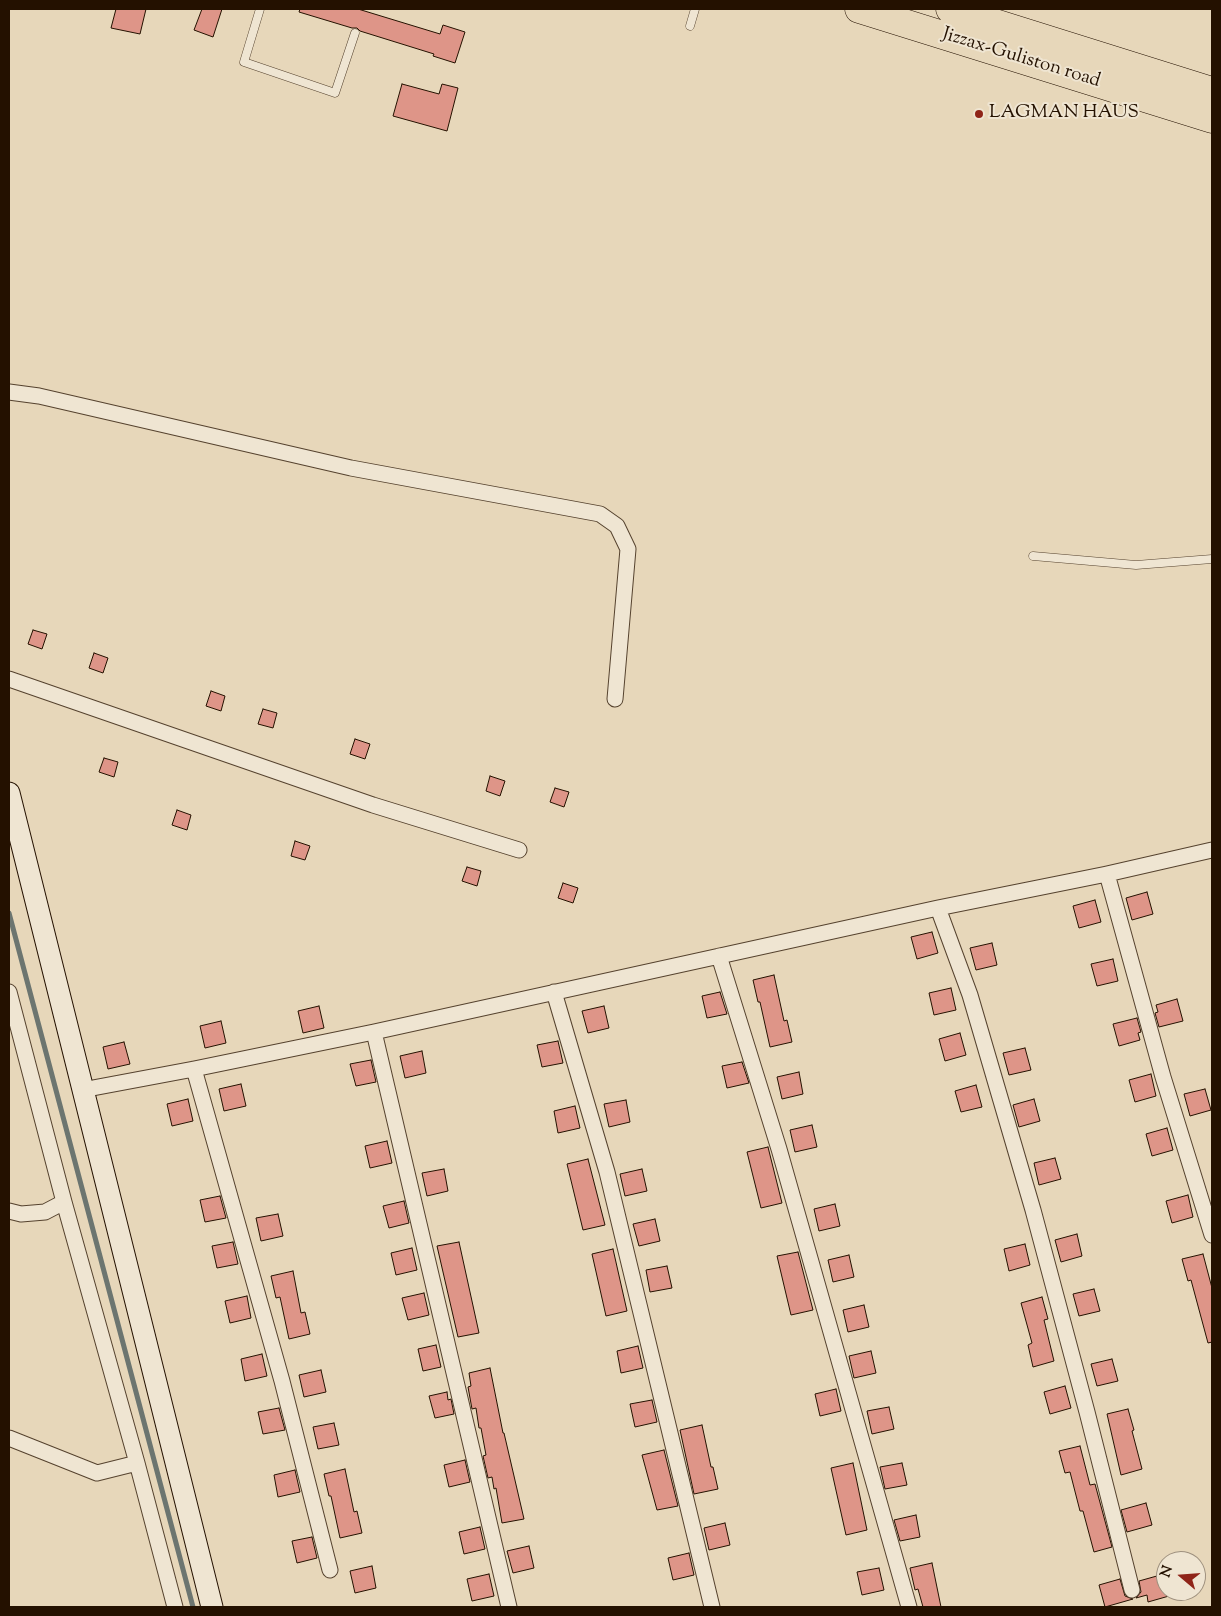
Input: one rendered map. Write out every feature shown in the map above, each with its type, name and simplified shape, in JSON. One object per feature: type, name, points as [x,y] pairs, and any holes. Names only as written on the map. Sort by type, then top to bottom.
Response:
[{"type":"highway","name":"Jizzax-Guliston road","points":[[859,9],[1212,119]]},
{"type":"highway","name":"Jizzax-Guliston road","points":[[950,9],[1212,91]]},
{"type":"street","points":[[9,392],[39,396],[352,468],[600,514],[617,526],[628,549],[615,699]]},
{"type":"street","points":[[9,679],[373,805],[520,850]]},
{"type":"street","points":[[9,793],[212,1607]]},
{"type":"street","points":[[82,1090],[374,1032],[1212,850]]},
{"type":"street","points":[[1107,874],[1163,1077],[1212,1235]]},
{"type":"street","points":[[938,908],[970,995],[1033,1210],[1132,1590]]},
{"type":"street","points":[[719,956],[779,1149],[909,1607]]},
{"type":"street","points":[[9,992],[64,1202],[175,1607]]},
{"type":"street","points":[[554,992],[607,1172],[712,1607]]},
{"type":"street","points":[[374,1032],[509,1607]]},
{"type":"street","points":[[194,1069],[282,1380],[330,1570]]},
{"type":"street","points":[[9,1211],[21,1214],[45,1212],[64,1202]]},
{"type":"street","points":[[9,1438],[97,1473],[137,1463]]},
{"type":"lane","points":[[260,9],[244,62],[335,93],[355,33]]},
{"type":"lane","points":[[690,26],[695,9]]},
{"type":"lane","points":[[1033,556],[1136,565],[1212,559]]},
{"type":"building","points":[[116,9],[146,9],[140,34],[111,28]]},
{"type":"building","points":[[202,9],[222,9],[213,37],[194,30]]},
{"type":"building","points":[[300,9],[358,9],[440,34],[443,25],[465,32],[455,63],[433,56],[434,54],[360,31],[357,28],[299,12]]},
{"type":"building","points":[[402,84],[439,94],[442,84],[458,88],[447,131],[393,116]]},
{"type":"building","points":[[33,630],[47,634],[42,649],[28,644]]},
{"type":"building","points":[[94,653],[108,658],[103,673],[89,668]]},
{"type":"building","points":[[211,691],[225,696],[221,711],[206,706]]},
{"type":"building","points":[[263,709],[277,713],[273,728],[258,724]]},
{"type":"building","points":[[355,739],[370,744],[365,759],[350,754]]},
{"type":"building","points":[[104,758],[118,762],[114,777],[99,772]]},
{"type":"building","points":[[490,776],[505,781],[500,796],[486,791]]},
{"type":"building","points":[[555,788],[569,792],[564,807],[550,802]]},
{"type":"building","points":[[177,810],[191,815],[187,830],[172,825]]},
{"type":"building","points":[[295,841],[310,846],[305,860],[291,856]]},
{"type":"building","points":[[467,867],[481,871],[477,886],[462,881]]},
{"type":"building","points":[[563,883],[578,888],[573,903],[558,898]]},
{"type":"building","points":[[1147,892],[1153,914],[1132,920],[1126,898]]},
{"type":"building","points":[[1095,900],[1101,922],[1079,928],[1073,906]]},
{"type":"building","points":[[932,932],[938,953],[917,959],[911,937]]},
{"type":"building","points":[[992,943],[997,965],[976,970],[970,948]]},
{"type":"building","points":[[1113,959],[1118,981],[1097,986],[1091,964]]},
{"type":"building","points":[[774,975],[784,1021],[787,1020],[792,1042],[770,1047],[753,980]]},
{"type":"building","points":[[951,988],[956,1010],[934,1015],[929,993]]},
{"type":"building","points":[[720,992],[727,1014],[707,1018],[702,996]]},
{"type":"building","points":[[1177,999],[1183,1021],[1159,1027],[1155,1013],[1158,1012],[1156,1005]]},
{"type":"building","points":[[319,1006],[324,1028],[303,1033],[298,1011]]},
{"type":"building","points":[[604,1006],[609,1028],[588,1033],[582,1011]]},
{"type":"building","points":[[1137,1018],[1141,1032],[1138,1033],[1140,1040],[1119,1046],[1113,1024]]},
{"type":"building","points":[[221,1021],[226,1043],[205,1048],[200,1026]]},
{"type":"building","points":[[960,1033],[966,1055],[945,1061],[939,1039]]},
{"type":"building","points":[[558,1041],[563,1063],[542,1067],[537,1045]]},
{"type":"building","points":[[124,1042],[130,1064],[108,1069],[103,1047]]},
{"type":"building","points":[[1025,1048],[1031,1070],[1009,1075],[1003,1053]]},
{"type":"building","points":[[422,1051],[426,1073],[405,1078],[400,1056]]},
{"type":"building","points":[[371,1060],[376,1082],[356,1086],[350,1064]]},
{"type":"building","points":[[742,1062],[749,1083],[727,1088],[722,1066]]},
{"type":"building","points":[[799,1072],[803,1094],[782,1099],[777,1077]]},
{"type":"building","points":[[1151,1074],[1156,1096],[1135,1102],[1129,1080]]},
{"type":"building","points":[[241,1084],[246,1106],[224,1111],[219,1089]]},
{"type":"building","points":[[976,1085],[982,1107],[961,1112],[955,1091]]},
{"type":"building","points":[[1205,1089],[1211,1110],[1190,1116],[1184,1094]]},
{"type":"building","points":[[188,1099],[193,1121],[172,1126],[167,1104]]},
{"type":"building","points":[[1034,1099],[1040,1121],[1019,1127],[1013,1105]]},
{"type":"building","points":[[626,1100],[630,1122],[609,1127],[604,1104]]},
{"type":"building","points":[[575,1106],[580,1128],[558,1133],[554,1111]]},
{"type":"building","points":[[812,1125],[817,1147],[795,1152],[790,1130]]},
{"type":"building","points":[[1167,1128],[1173,1150],[1152,1156],[1146,1134]]},
{"type":"building","points":[[387,1141],[392,1163],[370,1168],[365,1146]]},
{"type":"building","points":[[768,1147],[782,1203],[761,1208],[747,1152]]},
{"type":"building","points":[[1055,1158],[1061,1179],[1039,1185],[1034,1163]]},
{"type":"building","points":[[588,1159],[605,1225],[583,1230],[567,1164]]},
{"type":"building","points":[[444,1169],[448,1191],[427,1196],[422,1173]]},
{"type":"building","points":[[642,1169],[647,1191],[625,1196],[620,1174]]},
{"type":"building","points":[[1188,1195],[1193,1217],[1172,1223],[1166,1201]]},
{"type":"building","points":[[220,1196],[226,1218],[205,1222],[200,1200]]},
{"type":"building","points":[[404,1201],[409,1223],[389,1228],[383,1206]]},
{"type":"building","points":[[835,1204],[840,1226],[819,1231],[814,1209]]},
{"type":"building","points":[[278,1214],[283,1236],[261,1241],[256,1218]]},
{"type":"building","points":[[655,1219],[660,1241],[639,1246],[633,1224]]},
{"type":"building","points":[[1077,1234],[1082,1256],[1061,1262],[1055,1240]]},
{"type":"building","points":[[233,1242],[238,1264],[217,1268],[212,1246]]},
{"type":"building","points":[[459,1242],[479,1333],[458,1337],[437,1246]]},
{"type":"building","points":[[1025,1244],[1030,1265],[1009,1271],[1004,1249]]},
{"type":"building","points":[[412,1248],[417,1270],[396,1275],[391,1253]]},
{"type":"building","points":[[613,1249],[627,1311],[606,1316],[592,1254]]},
{"type":"building","points":[[798,1252],[813,1310],[791,1315],[777,1256]]},
{"type":"building","points":[[1203,1254],[1212,1288],[1212,1342],[1208,1343],[1191,1280],[1188,1281],[1182,1259]]},
{"type":"building","points":[[849,1255],[854,1277],[833,1282],[828,1260]]},
{"type":"building","points":[[667,1266],[672,1288],[650,1292],[646,1270]]},
{"type":"building","points":[[293,1271],[301,1313],[305,1312],[310,1334],[289,1339],[280,1297],[276,1298],[271,1276]]},
{"type":"building","points":[[1094,1289],[1100,1311],[1079,1316],[1073,1294]]},
{"type":"building","points":[[424,1293],[429,1315],[408,1320],[402,1298]]},
{"type":"building","points":[[247,1296],[251,1318],[230,1323],[225,1301]]},
{"type":"building","points":[[1042,1297],[1048,1319],[1044,1320],[1054,1361],[1033,1367],[1028,1345],[1032,1343],[1021,1303]]},
{"type":"building","points":[[864,1305],[869,1327],[848,1332],[843,1310]]},
{"type":"building","points":[[436,1345],[441,1367],[423,1371],[418,1349]]},
{"type":"building","points":[[638,1346],[643,1368],[621,1373],[617,1351]]},
{"type":"building","points":[[871,1351],[876,1373],[854,1378],[849,1356]]},
{"type":"building","points":[[262,1354],[267,1376],[245,1381],[241,1359]]},
{"type":"building","points":[[1112,1359],[1118,1381],[1097,1386],[1091,1364]]},
{"type":"building","points":[[490,1368],[503,1433],[524,1519],[502,1523],[496,1488],[494,1489],[492,1477],[488,1478],[483,1456],[486,1455],[476,1408],[472,1409],[468,1387],[471,1386],[469,1373]]},
{"type":"building","points":[[321,1370],[326,1392],[304,1397],[299,1375]]},
{"type":"building","points":[[1065,1386],[1071,1408],[1050,1414],[1044,1392]]},
{"type":"building","points":[[836,1389],[841,1411],[820,1416],[815,1394]]},
{"type":"building","points":[[447,1392],[448,1400],[451,1399],[454,1414],[435,1418],[429,1396]]},
{"type":"building","points":[[652,1400],[657,1422],[635,1427],[630,1404]]},
{"type":"building","points":[[889,1407],[894,1429],[872,1434],[867,1411]]},
{"type":"building","points":[[279,1408],[285,1430],[263,1434],[258,1412]]},
{"type":"building","points":[[1128,1409],[1142,1469],[1121,1475],[1107,1414]]},
{"type":"building","points":[[334,1423],[339,1445],[318,1449],[313,1427]]},
{"type":"building","points":[[702,1425],[718,1489],[694,1494],[680,1430]]},
{"type":"building","points":[[1080,1446],[1090,1485],[1095,1484],[1112,1547],[1094,1552],[1083,1511],[1080,1511],[1070,1472],[1065,1473],[1059,1451]]},
{"type":"building","points":[[664,1450],[678,1506],[657,1510],[642,1455]]},
{"type":"building","points":[[465,1460],[470,1482],[449,1487],[444,1465]]},
{"type":"building","points":[[853,1463],[867,1530],[846,1535],[831,1468]]},
{"type":"building","points":[[902,1463],[907,1485],[885,1489],[880,1467]]},
{"type":"building","points":[[345,1469],[354,1512],[357,1511],[362,1533],[340,1538],[324,1474]]},
{"type":"building","points":[[295,1470],[300,1492],[278,1497],[274,1475]]},
{"type":"building","points":[[1146,1503],[1152,1525],[1127,1532],[1121,1510]]},
{"type":"building","points":[[916,1515],[920,1537],[900,1541],[894,1520]]},
{"type":"building","points":[[725,1523],[730,1545],[709,1550],[704,1528]]},
{"type":"building","points":[[480,1527],[485,1549],[464,1554],[459,1532]]},
{"type":"building","points":[[312,1537],[317,1558],[297,1563],[292,1541]]},
{"type":"building","points":[[529,1546],[534,1568],[513,1573],[507,1551]]},
{"type":"building","points":[[689,1553],[694,1575],[673,1580],[668,1558]]},
{"type":"building","points":[[932,1563],[941,1607],[923,1607],[918,1589],[915,1590],[910,1568]]},
{"type":"building","points":[[372,1566],[376,1588],[355,1593],[350,1571]]},
{"type":"building","points":[[879,1568],[884,1590],[862,1595],[857,1572]]},
{"type":"building","points":[[489,1574],[494,1596],[472,1601],[467,1579]]},
{"type":"building","points":[[1156,1576],[1156,1600],[1148,1602],[1147,1595],[1136,1598],[1141,1592],[1139,1581]]},
{"type":"building","points":[[1120,1579],[1125,1596],[1133,1599],[1105,1607],[1099,1585]]},
{"type":"waterway","points":[[9,913],[193,1607]]},
{"type":"place","name":"LAGMAN HAUS","points":[[979,114]]}]
